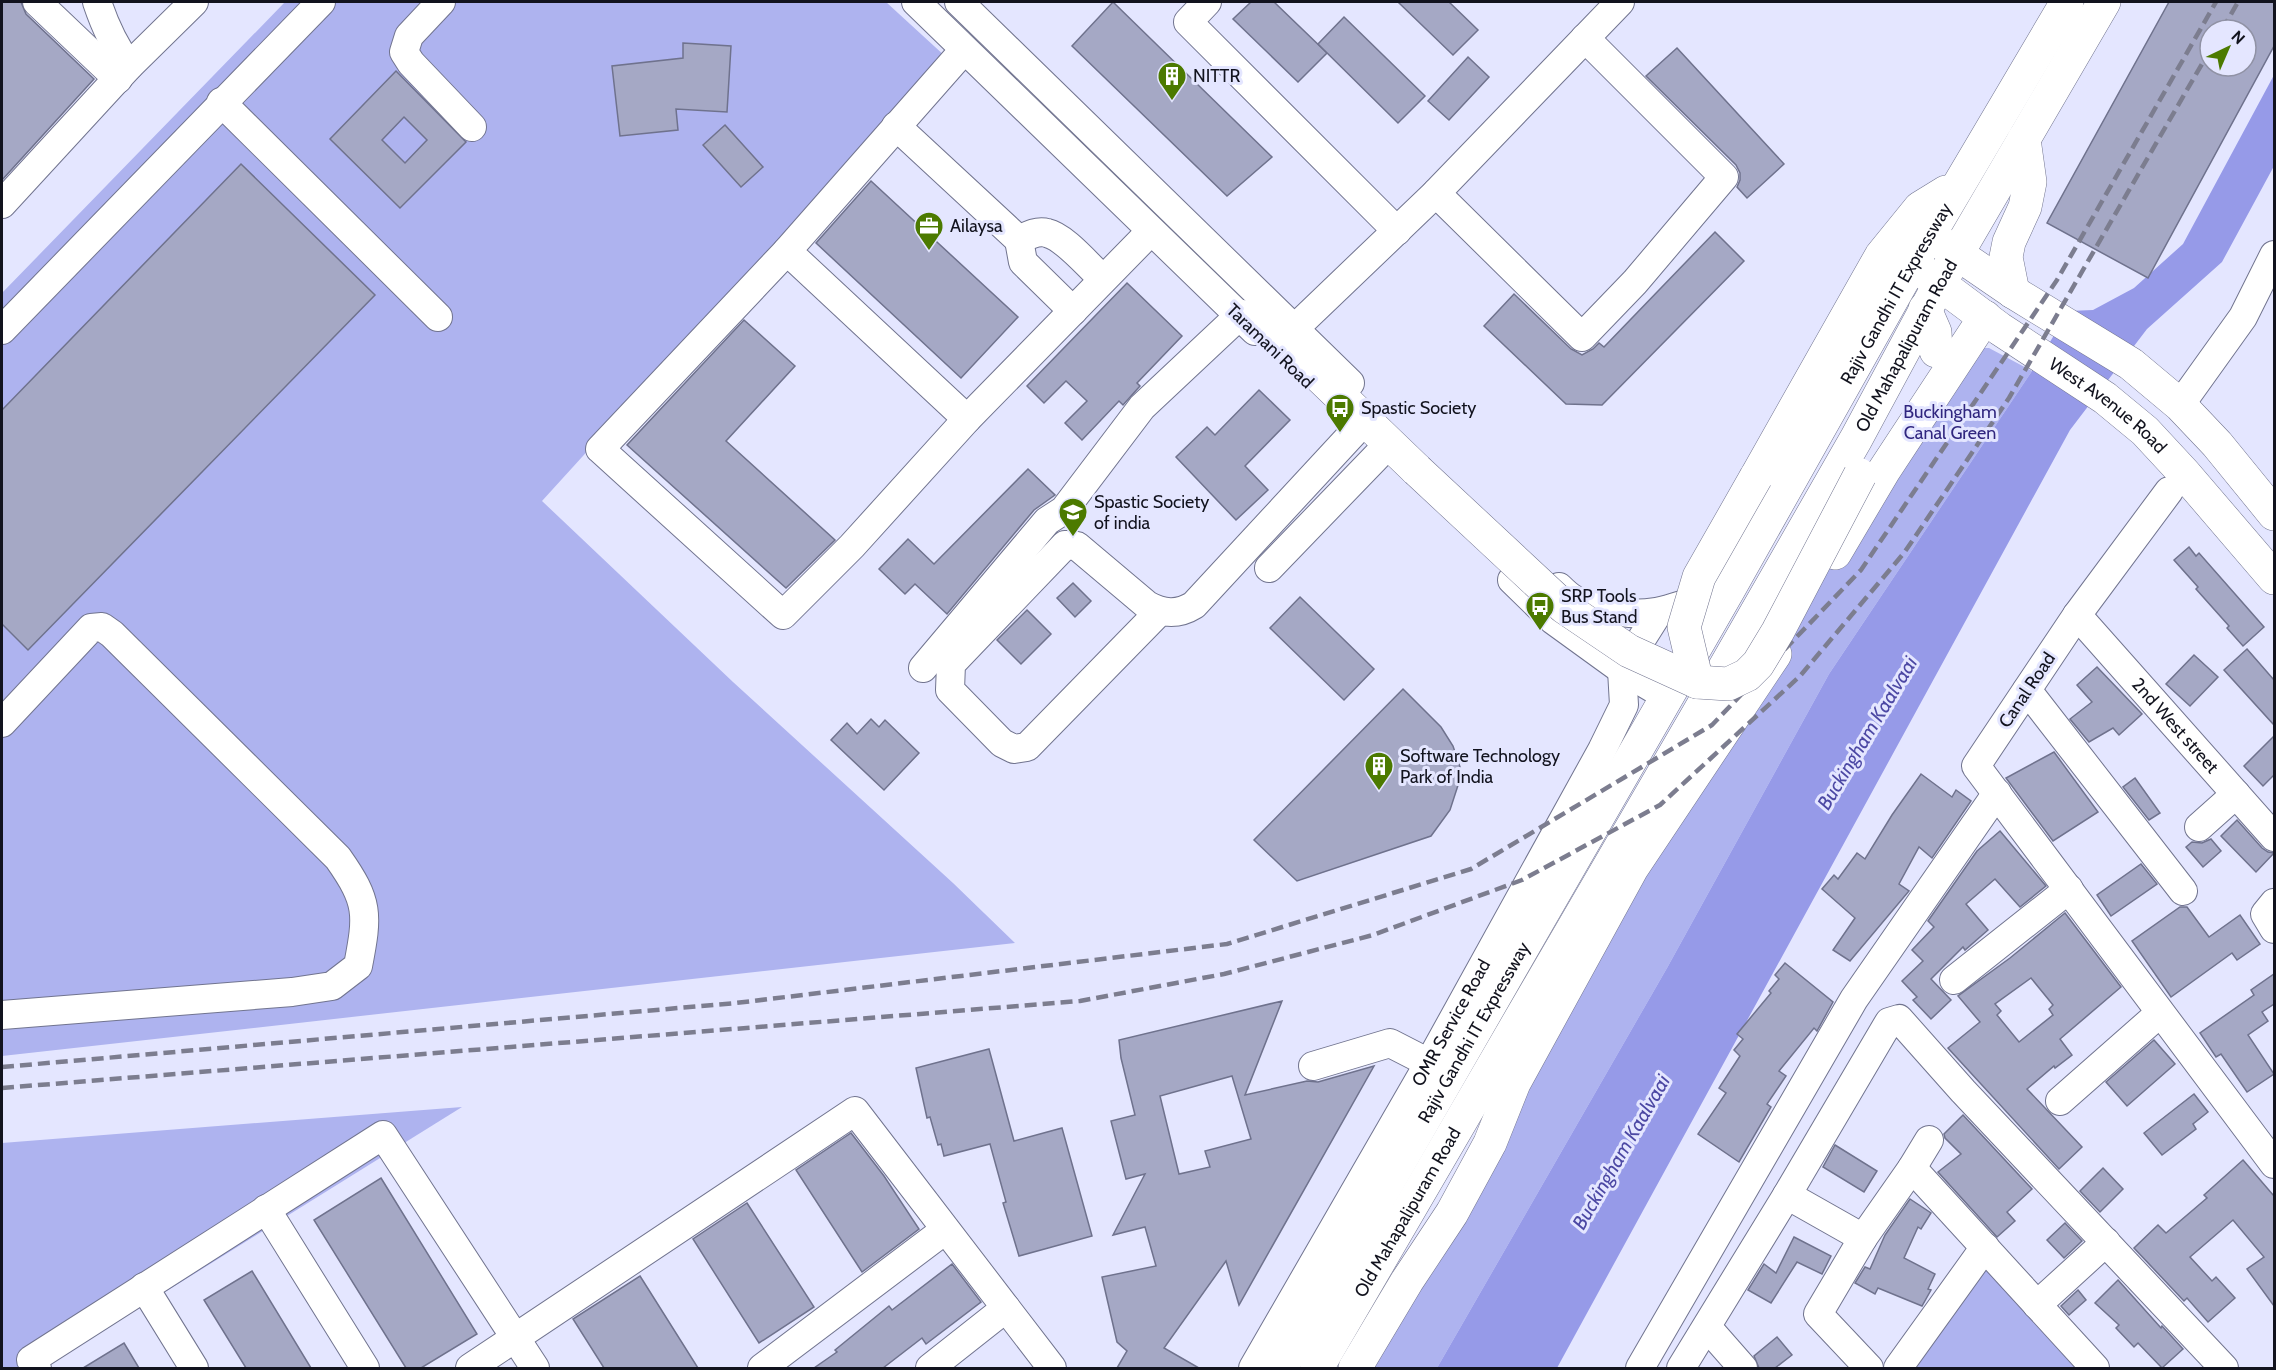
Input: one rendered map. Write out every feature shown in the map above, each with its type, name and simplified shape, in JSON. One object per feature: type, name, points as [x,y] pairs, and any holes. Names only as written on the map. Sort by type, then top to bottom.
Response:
[{"type":"main road","name":"Rajiv Gandhi IT Expressway","points":[[1281,1368],[1425,1150],[1437,1074],[1729,589],[1912,264],[1928,219],[1958,185],[2067,2]]},
{"type":"main road","name":"Rajiv Gandhi IT Expressway","points":[[1958,253],[2104,2]]},
{"type":"main road","points":[[2013,292],[2006,257],[2009,242],[2025,207],[2030,182],[2024,139]]},
{"type":"main road","points":[[1697,682],[1684,627],[1699,577],[1881,256],[1920,208],[1958,253],[2058,321],[2131,364],[2181,405],[2217,444],[2274,514]]},
{"type":"main road","name":"Old Mahapalipuram Road","points":[[1317,1368],[1425,1150],[1506,1070],[1698,714],[1856,439],[1932,296],[1958,253]]},
{"type":"main road","name":"West Avenue Road","points":[[1912,264],[1932,296],[1978,326],[2000,329],[2105,398],[2145,432],[2184,473],[2274,578]]},
{"type":"main road","points":[[1932,296],[1936,351]]},
{"type":"main road","points":[[1239,316],[1260,319],[1564,607],[1629,651],[1697,682],[1728,684],[1747,675],[1758,664],[1778,631],[1860,476],[1936,351],[1978,326]]},
{"type":"main road","points":[[1354,1368],[1452,1213],[1490,1143],[1506,1070],[1632,868],[1765,671],[1883,472],[1978,326]]},
{"type":"main road","points":[[1437,1074],[1471,1103]]},
{"type":"street","points":[[37,2],[124,72]]},
{"type":"street","points":[[97,2],[107,30],[118,51],[124,72]]},
{"type":"street","points":[[2,204],[124,72],[194,2]]},
{"type":"street","points":[[2,330],[221,102],[321,2]]},
{"type":"street","points":[[441,2],[408,36],[404,52],[411,63],[472,127]]},
{"type":"street","name":"Taramani Road","points":[[916,2],[1553,620],[1622,670],[1666,696]]},
{"type":"street","name":"Taramani Road","points":[[959,2],[1573,601],[1625,615],[1658,613]]},
{"type":"street","points":[[1207,2],[1181,12],[1397,231]]},
{"type":"street","points":[[1294,329],[1436,194],[1620,2]]},
{"type":"street","points":[[1436,194],[1582,337],[1635,282],[1724,177],[1585,38]]},
{"type":"street","points":[[964,50],[787,251],[600,449],[783,615],[852,546],[967,419],[1151,231]]},
{"type":"street","points":[[221,102],[438,317]]},
{"type":"street","points":[[896,126],[1019,240],[1023,262],[1073,311]]},
{"type":"street","points":[[1019,240],[1036,232],[1047,233],[1061,240],[1103,279]]},
{"type":"street","points":[[787,251],[967,419]]},
{"type":"street","points":[[2181,405],[2242,317],[2274,255]]},
{"type":"street","points":[[923,668],[1047,521],[1064,510],[1142,407],[1239,316]]},
{"type":"street","points":[[1159,612],[1027,747],[1014,749],[1002,743],[950,690],[951,664],[1065,545],[1077,546],[1147,605],[1159,612],[1183,612],[1194,605],[1356,430]]},
{"type":"street","points":[[1269,568],[1380,453]]},
{"type":"street","name":"Canal Road","points":[[2169,491],[2078,615],[1976,766],[2274,1164]]},
{"type":"street","points":[[1622,670],[1658,613],[1729,589]]},
{"type":"street","name":"2nd West street","points":[[2078,615],[2274,837]]},
{"type":"street","points":[[2,723],[91,628],[102,627],[112,634],[338,858],[353,880],[362,901],[365,926],[358,966],[332,986],[292,992],[2,1015]]},
{"type":"street","name":"OMR Service Road","points":[[1253,1368],[1437,1074],[1624,705],[1622,670]]},
{"type":"street","points":[[2027,690],[2183,891]]},
{"type":"street","points":[[1640,1368],[1854,999],[1997,793]]},
{"type":"street","points":[[2199,827],[2236,794]]},
{"type":"street","points":[[1954,980],[2068,889]]},
{"type":"street","points":[[2274,903],[2265,914],[2274,929]]},
{"type":"street","points":[[2060,1101],[2160,1013]]},
{"type":"street","points":[[1681,1368],[1787,1196],[1889,1022],[1899,1019],[1964,1092],[2224,1368]]},
{"type":"street","points":[[1313,1066],[1390,1043],[1437,1074]]},
{"type":"street","points":[[470,1368],[855,1111],[1052,1368]]},
{"type":"street","points":[[37,1368],[31,1360],[383,1135],[536,1368]]},
{"type":"street","points":[[1869,1368],[1818,1314],[1863,1238],[1929,1140]]},
{"type":"street","points":[[1912,1168],[2091,1367]]},
{"type":"street","points":[[1787,1196],[1863,1238]]},
{"type":"street","points":[[266,1209],[365,1368]]},
{"type":"street","points":[[762,1368],[945,1230]]},
{"type":"street","points":[[2037,1305],[2106,1242]]},
{"type":"street","points":[[1898,1368],[1985,1247]]},
{"type":"street","points":[[144,1287],[194,1368]]},
{"type":"street","points":[[930,1368],[1006,1308]]},
{"type":"street","points":[[1707,1327],[1743,1368]]},
{"type":"green space","points":[[285,2],[886,2],[946,57],[542,501],[733,682],[953,883],[1015,943],[2,1056],[2,293]]},
{"type":"green space","name":"Buckingham Canal Green","points":[[1973,348],[1989,348],[2032,371],[1829,674],[1667,968],[1437,1368],[1368,1368],[1542,1050],[1840,539]]},
{"type":"green space","points":[[462,1107],[43,1368],[2,1368],[2,1143]]},
{"type":"green space","points":[[1986,1257],[2082,1362],[2072,1368],[1907,1368]]},
{"type":"water","name":"Buckingham Kaalvaai","points":[[2274,75],[2274,166],[2222,262],[2147,329],[2070,430],[1557,1368],[1437,1368],[1667,968],[1829,674],[2032,371],[2069,311],[2093,310],[2134,288],[2183,244]]},
{"type":"building","points":[[2,2],[21,2],[26,14],[94,79],[2,180]]},
{"type":"building","name":"NITTR","points":[[1113,2],[1272,157],[1227,196],[1072,46]]},
{"type":"building","points":[[1251,2],[1274,2],[1327,53],[1298,82],[1233,19]]},
{"type":"building","points":[[1398,2],[1449,2],[1478,30],[1453,55]]},
{"type":"building","points":[[2169,2],[2274,2],[2274,46],[2258,75],[2258,18],[2198,18],[2198,78],[2257,78],[2148,278],[2047,223]]},
{"type":"building","points":[[1344,17],[1425,96],[1398,123],[1318,44]]},
{"type":"building","points":[[683,43],[731,46],[727,112],[676,109],[678,130],[620,136],[612,66],[683,58]]},
{"type":"building","points":[[1677,48],[1784,164],[1747,198],[1737,187],[1740,173],[1736,165],[1646,76]]},
{"type":"building","points":[[1468,57],[1489,77],[1449,120],[1428,101]]},
{"type":"building","points":[[396,71],[466,142],[400,208],[330,139]],"holes":[[[404,117],[427,140],[405,163],[382,140]]]},
{"type":"building","points":[[725,125],[763,167],[741,187],[703,145]]},
{"type":"building","points":[[241,164],[375,295],[28,650],[2,624],[2,410]]},
{"type":"building","points":[[871,181],[1018,317],[961,378],[816,243]]},
{"type":"building","points":[[1715,232],[1744,261],[1602,405],[1566,404],[1484,326],[1514,294],[1571,349],[1582,355],[1599,343],[1604,347]]},
{"type":"building","points":[[1127,283],[1182,336],[1137,383],[1140,386],[1123,405],[1119,401],[1082,440],[1065,423],[1087,401],[1066,381],[1044,403],[1027,386]]},
{"type":"building","points":[[744,320],[795,366],[726,441],[835,540],[786,588],[627,445]]},
{"type":"building","points":[[1259,390],[1290,420],[1245,466],[1268,490],[1236,520],[1176,457],[1207,427],[1215,435]]},
{"type":"building","points":[[1028,469],[1055,495],[1034,510],[947,614],[915,584],[905,594],[879,569],[908,539],[934,564]]},
{"type":"building","points":[[2189,547],[2196,556],[2199,553],[2264,627],[2243,646],[2227,628],[2229,626],[2196,589],[2198,587],[2174,560]]},
{"type":"building","points":[[1073,583],[1091,601],[1075,617],[1057,598]]},
{"type":"building","points":[[1300,597],[1374,669],[1344,700],[1270,628]]},
{"type":"building","points":[[1027,610],[1051,634],[1021,664],[997,640]]},
{"type":"building","points":[[2247,649],[2274,680],[2274,725],[2224,670]]},
{"type":"building","points":[[2194,655],[2218,677],[2190,706],[2166,684]]},
{"type":"building","points":[[2097,667],[2142,714],[2119,735],[2113,728],[2089,742],[2070,719],[2092,702],[2077,685]]},
{"type":"building","name":"Software Technology Park of India","points":[[1403,689],[1441,727],[1453,746],[1462,773],[1450,810],[1431,836],[1297,881],[1254,840]]},
{"type":"building","points":[[871,719],[879,727],[885,720],[919,753],[884,790],[831,740],[847,723],[857,734]]},
{"type":"building","points":[[2274,736],[2274,775],[2263,786],[2244,766]]},
{"type":"building","points":[[2054,752],[2098,812],[2053,841],[2006,778]]},
{"type":"building","points":[[1921,774],[1952,797],[1956,790],[1971,801],[1932,858],[1919,847],[1899,884],[1909,891],[1850,961],[1833,950],[1855,918],[1822,889],[1834,875],[1838,879],[1857,853],[1865,859]]},
{"type":"building","points":[[2135,778],[2160,813],[2149,820],[2123,787]]},
{"type":"building","points":[[2237,820],[2262,848],[2274,853],[2256,872],[2221,836]]},
{"type":"building","points":[[2000,831],[2046,886],[2020,907],[1995,879],[1966,904],[1988,930],[1965,950],[1963,947],[1931,979],[1951,1000],[1931,1019],[1913,1000],[1917,997],[1902,981],[1923,961],[1912,950],[1934,927],[1928,921],[1977,851]]},
{"type":"building","points":[[2211,839],[2221,851],[2203,867],[2186,847],[2192,842],[2202,843]]},
{"type":"building","points":[[2141,864],[2157,884],[2111,916],[2097,895]]},
{"type":"building","points":[[2180,907],[2187,907],[2209,937],[2240,915],[2260,944],[2237,960],[2232,953],[2171,997],[2132,941]]},
{"type":"building","points":[[2065,913],[2121,987],[2060,1039],[2072,1055],[2055,1068],[2054,1066],[2027,1089],[2082,1147],[2059,1169],[1948,1048],[1980,1022],[1958,996],[2010,958]],"holes":[[[2031,978],[2053,1005],[2049,1009],[2053,1015],[2019,1042],[1997,1015],[2001,1011],[1995,1004]]]},
{"type":"building","points":[[1785,963],[1833,1002],[1817,1031],[1814,1028],[1779,1071],[1786,1076],[1767,1104],[1771,1107],[1739,1162],[1698,1134],[1726,1093],[1719,1088],[1740,1056],[1734,1050],[1743,1039],[1737,1034],[1771,993],[1769,991],[1779,979],[1775,975]]},
{"type":"building","points":[[2274,974],[2274,1004],[2262,1012],[2268,1021],[2248,1035],[2274,1074],[2247,1092],[2221,1054],[2216,1057],[2200,1033],[2254,995],[2251,990]]},
{"type":"building","points":[[1282,1001],[1245,1095],[1307,1081],[1318,1082],[1374,1066],[1239,1305],[1226,1261],[1164,1348],[1199,1368],[1117,1368],[1127,1351],[1117,1342],[1102,1277],[1156,1266],[1145,1227],[1113,1235],[1145,1174],[1126,1179],[1111,1121],[1135,1115],[1119,1040]],"holes":[[[1232,1076],[1251,1139],[1205,1151],[1210,1167],[1179,1174],[1160,1096]]]},
{"type":"building","points":[[2154,1040],[2175,1064],[2127,1106],[2106,1082]]},
{"type":"building","points":[[989,1049],[1014,1141],[1062,1128],[1092,1236],[1019,1256],[1003,1203],[1006,1202],[990,1144],[944,1156],[941,1144],[938,1145],[930,1117],[927,1118],[916,1068]]},
{"type":"building","points":[[2194,1094],[2208,1112],[2193,1124],[2196,1129],[2162,1155],[2144,1133]]},
{"type":"building","points":[[1963,1115],[2032,1189],[2007,1212],[2015,1221],[1997,1237],[1938,1172],[1961,1154],[1945,1138],[1944,1134]]},
{"type":"building","points":[[851,1133],[884,1176],[919,1229],[862,1272],[796,1170]]},
{"type":"building","points":[[1835,1145],[1877,1171],[1864,1192],[1823,1167]]},
{"type":"building","points":[[2243,1160],[2274,1196],[2274,1306],[2247,1269],[2264,1257],[2233,1220],[2190,1257],[2212,1281],[2216,1277],[2235,1298],[2208,1322],[2187,1298],[2184,1301],[2134,1248],[2158,1225],[2166,1233],[2207,1198],[2204,1195]]},
{"type":"building","points":[[2103,1168],[2123,1189],[2100,1212],[2080,1191]]},
{"type":"building","points":[[381,1178],[477,1334],[421,1368],[406,1368],[314,1220]]},
{"type":"building","points":[[1910,1199],[1931,1213],[1921,1229],[1918,1227],[1904,1258],[1935,1274],[1928,1289],[1931,1290],[1922,1306],[1878,1288],[1875,1294],[1855,1283],[1865,1267],[1870,1269],[1885,1235]]},
{"type":"building","points":[[747,1203],[814,1307],[759,1343],[693,1239]]},
{"type":"building","points":[[2065,1223],[2082,1241],[2064,1258],[2047,1240]]},
{"type":"building","points":[[1794,1237],[1831,1256],[1822,1274],[1797,1262],[1771,1303],[1748,1290],[1764,1264],[1776,1273]]},
{"type":"building","points":[[952,1264],[981,1302],[926,1344],[922,1338],[883,1368],[814,1368],[837,1352],[835,1350],[889,1306],[892,1310]]},
{"type":"building","points":[[252,1271],[311,1368],[246,1368],[204,1300]]},
{"type":"building","points":[[640,1276],[698,1368],[604,1368],[573,1319]]},
{"type":"building","points":[[2118,1280],[2183,1349],[2162,1368],[2138,1343],[2134,1347],[2116,1328],[2119,1325],[2095,1303]]},
{"type":"building","points":[[2078,1290],[2086,1300],[2069,1315],[2061,1306]]},
{"type":"building","points":[[1777,1337],[1792,1355],[1775,1368],[1759,1368],[1754,1356]]},
{"type":"building","points":[[124,1343],[139,1368],[83,1368]]},
{"type":"railway","points":[[2,1067],[736,1003],[1227,944],[1471,869],[1712,725],[1861,570],[2057,280],[2216,2]]},
{"type":"railway","points":[[2229,18],[2238,2]]},
{"type":"railway","points":[[2,1088],[1080,1001],[1224,974],[1373,935],[1522,880],[1660,805],[1800,676],[1904,553],[2009,398],[2198,71]]},
{"type":"place","name":"NITTR","points":[[1172,102]]},
{"type":"place","name":"Ailaysa","points":[[929,252]]},
{"type":"place","name":"Spastic Society","points":[[1340,434]]},
{"type":"place","name":"Spastic Society of india","points":[[1073,538]]},
{"type":"place","name":"SRP Tools Bus Stand","points":[[1540,632]]},
{"type":"place","name":"Software Technology Park of India","points":[[1379,792]]}]
